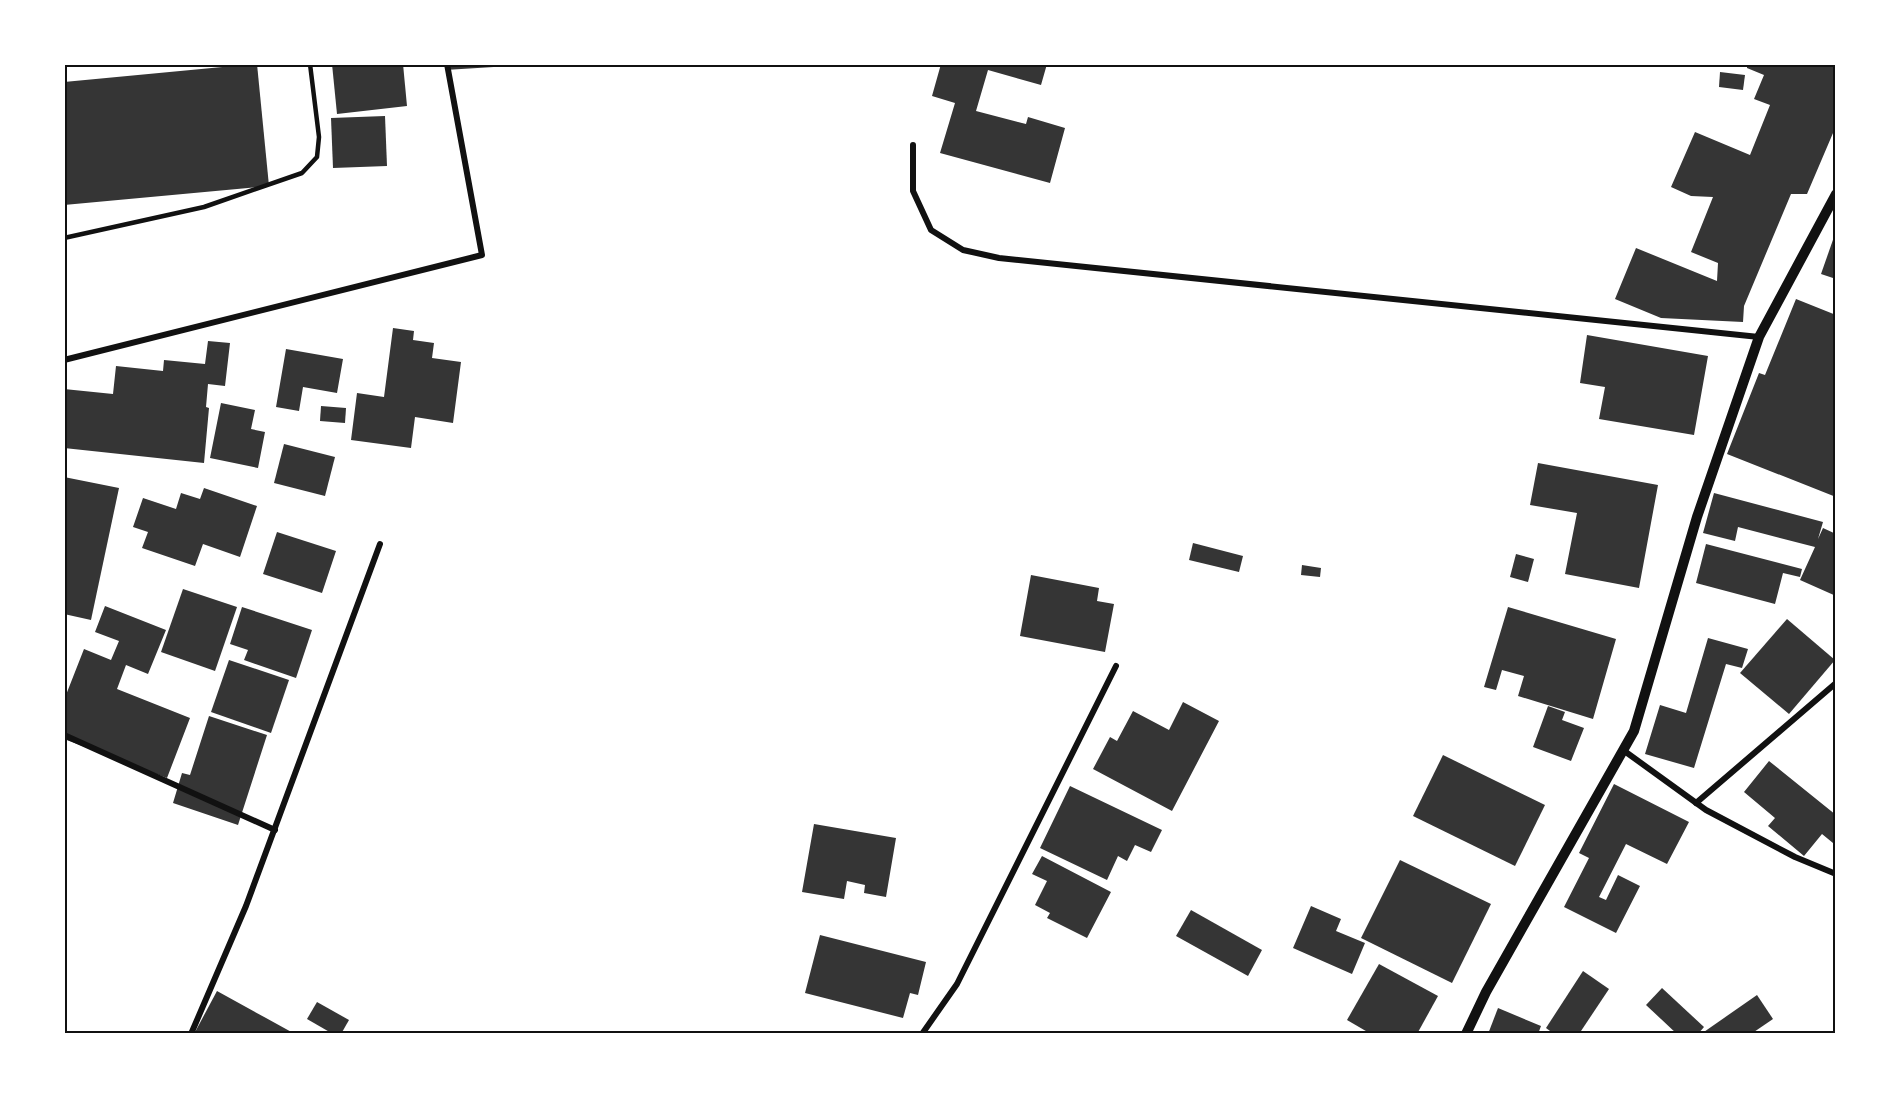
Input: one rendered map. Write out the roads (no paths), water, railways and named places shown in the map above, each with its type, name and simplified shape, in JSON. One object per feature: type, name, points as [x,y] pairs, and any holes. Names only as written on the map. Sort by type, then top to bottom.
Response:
[{"type":"street","points":[[64,360],[482,255],[447,64]]},
{"type":"street","points":[[913,145],[913,191],[931,230],[963,249],[999,258],[1759,337]]},
{"type":"street","points":[[1466,1034],[1485,992],[1634,731],[1697,516],[1759,337],[1836,194]]},
{"type":"street","points":[[191,1034],[246,906],[380,544]]},
{"type":"street","points":[[922,1034],[957,984],[1116,666]]},
{"type":"street","points":[[1696,803],[1836,682]]},
{"type":"street","points":[[64,735],[275,830]]},
{"type":"street","points":[[1623,750],[1706,810],[1795,856],[1836,874]]},
{"type":"lane","points":[[64,238],[204,207],[302,173],[317,157],[319,137],[310,64]]}]
